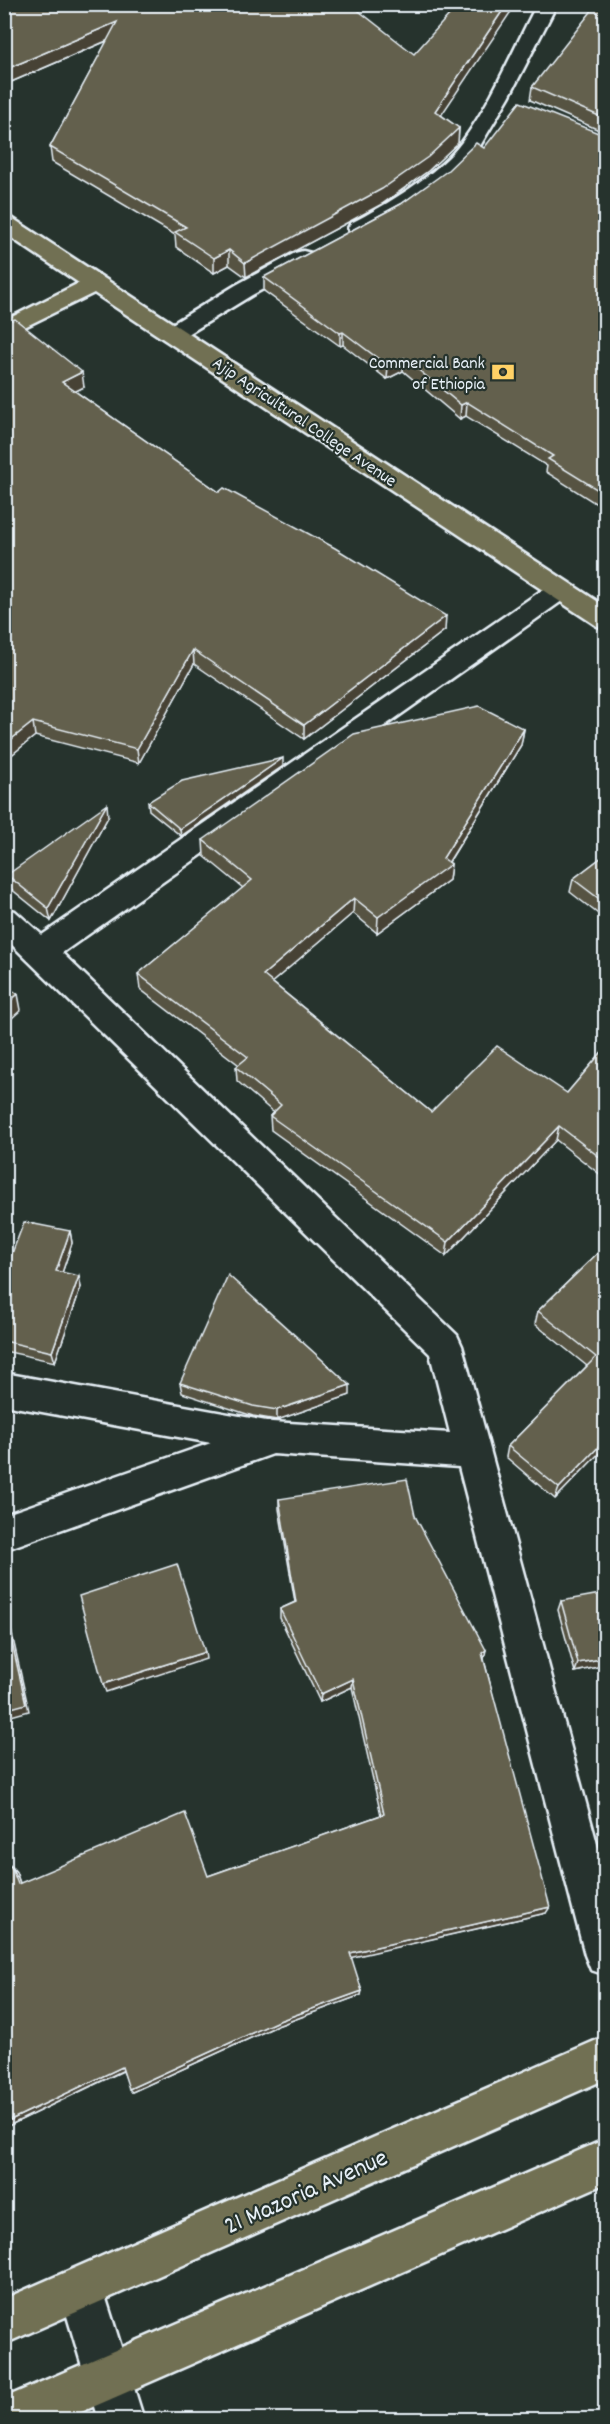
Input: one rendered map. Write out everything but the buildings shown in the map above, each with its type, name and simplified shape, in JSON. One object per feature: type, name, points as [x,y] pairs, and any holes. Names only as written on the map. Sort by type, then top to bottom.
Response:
[{"type":"main road","name":"Ajip Agricultural College Avenue","points":[[4,223],[606,620]]},
{"type":"main road","points":[[4,330],[94,284]]},
{"type":"main road","name":"21 Mazoria Avenue","points":[[4,2322],[606,2057]]},
{"type":"main road","points":[[8,2420],[606,2161]]},
{"type":"street","points":[[339,239],[391,211],[437,178],[470,147],[499,98],[547,4]]},
{"type":"street","points":[[499,98],[520,107]]},
{"type":"street","points":[[172,333],[318,250]]},
{"type":"street","points":[[41,952],[560,590]]},
{"type":"street","points":[[4,919],[41,952],[445,1346],[606,1955]]},
{"type":"street","points":[[4,1389],[272,1438],[471,1451]]},
{"type":"street","points":[[4,1533],[272,1438]]},
{"type":"street","points":[[81,2289],[121,2420]]},
{"type":"place","name":"Commercial Bank of Ethiopia","points":[[503,372]]}]
